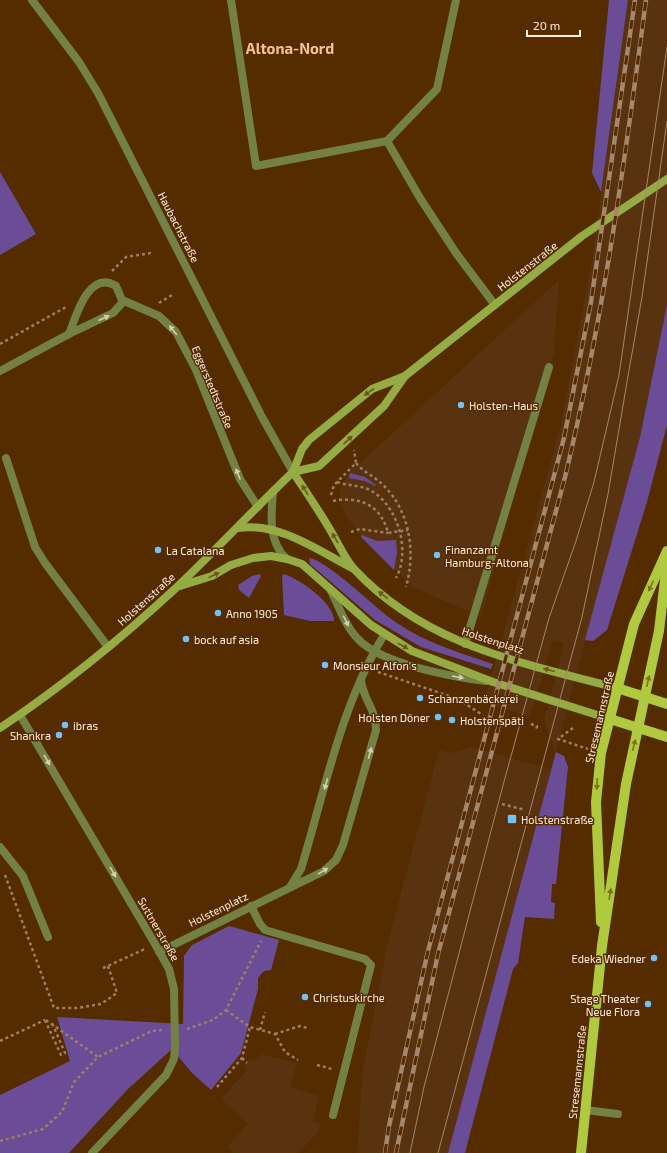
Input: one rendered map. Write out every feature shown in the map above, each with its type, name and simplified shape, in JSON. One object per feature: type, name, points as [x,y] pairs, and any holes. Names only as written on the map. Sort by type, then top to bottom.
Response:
[{"type":"main road","name":"Holstenstraße","points":[[293,472],[319,466],[384,406],[405,376],[582,236],[667,179]]},
{"type":"main road","name":"Holstenstraße","points":[[0,728],[108,647],[177,587],[293,472],[302,449],[309,440],[372,389],[405,376]]},
{"type":"main road","name":"Holstenplatz","points":[[293,472],[353,568]]},
{"type":"main road","name":"Holstenplatz","points":[[238,528],[248,526],[272,529],[310,546],[353,568],[376,589],[414,619],[431,629],[465,644],[493,654],[617,688],[667,704]]},
{"type":"main road","name":"Stresemannstraße","points":[[602,946],[596,795],[601,753],[634,624],[667,551]]},
{"type":"main road","points":[[177,587],[212,576],[231,565],[253,558],[271,556],[287,559],[302,564],[384,634],[412,651],[493,682],[667,737]]},
{"type":"main road","name":"Stresemannstraße","points":[[581,1153],[602,946],[626,784],[659,630],[667,562]]},
{"type":"street","name":"Haubachstraße","points":[[32,0],[71,50],[98,93],[262,417],[293,472]]},
{"type":"street","points":[[231,0],[256,166],[387,140],[437,89],[456,0]]},
{"type":"street","points":[[387,140],[420,198],[456,253],[495,305]]},
{"type":"street","points":[[0,371],[69,334],[114,313],[122,303],[119,290],[109,282],[98,283],[91,289],[69,334]]},
{"type":"street","name":"Eggerstedtstraße","points":[[122,300],[159,316],[176,332],[196,370],[240,479],[258,507]]},
{"type":"street","points":[[465,644],[550,368]]},
{"type":"street","points":[[6,458],[35,547],[45,563],[108,647]]},
{"type":"street","points":[[273,492],[272,529],[280,553],[287,559]]},
{"type":"street","points":[[329,586],[350,629],[363,644],[374,651],[393,659],[456,677],[493,682]]},
{"type":"street","points":[[288,889],[302,869],[347,712],[374,651],[384,634]]},
{"type":"street","name":"Holstenplatz","points":[[160,952],[324,871],[336,860],[343,845],[376,730],[375,715],[364,694],[361,680]]},
{"type":"street","name":"Suttnerstraße","points":[[20,714],[160,952],[172,978],[175,1029],[174,1059],[166,1075],[92,1153]]},
{"type":"street","points":[[0,847],[23,876],[48,937]]},
{"type":"street","points":[[251,906],[260,924],[266,930],[365,959],[371,965],[333,1115]]},
{"type":"street","points":[[585,1110],[618,1114]]},
{"type":"path","points":[[109,282],[111,272],[120,261],[126,257],[151,253]]},
{"type":"path","points":[[164,300],[172,295]]},
{"type":"path","points":[[0,344],[67,306]]},
{"type":"path","points":[[352,436],[356,463],[392,494],[408,530],[411,562],[406,587]]},
{"type":"path","points":[[331,495],[337,482],[356,463]]},
{"type":"path","points":[[337,482],[363,487],[379,497],[390,511],[399,532],[402,549],[402,565],[396,578]]},
{"type":"path","points":[[333,500],[354,499],[370,504],[381,516],[388,534]]},
{"type":"path","points":[[352,532],[360,529],[388,534],[408,530]]},
{"type":"path","points":[[366,668],[458,699],[481,714]]},
{"type":"path","points":[[531,724],[537,726],[536,731]]},
{"type":"path","points":[[573,728],[558,739],[588,749]]},
{"type":"path","points":[[502,804],[525,810]]},
{"type":"path","points":[[0,847],[0,862],[54,1008],[77,1008],[101,1004],[117,993],[108,966]]},
{"type":"path","points":[[0,1141],[43,1129],[62,1112],[74,1082],[98,1057],[152,1031],[197,1027],[214,1020],[226,1010],[236,993],[266,930]]},
{"type":"path","points":[[103,968],[155,944]]},
{"type":"path","points":[[226,1010],[250,1027],[275,1034],[300,1026],[307,1028]]},
{"type":"path","points":[[260,1030],[265,1012]]},
{"type":"path","points":[[0,1041],[45,1020],[52,1023],[98,1057]]},
{"type":"path","points":[[45,1020],[61,1055],[65,1054],[52,1023]]},
{"type":"path","points":[[217,1087],[242,1058],[250,1027]]},
{"type":"path","points":[[275,1034],[284,1052],[298,1060]]},
{"type":"path","points":[[242,1058],[247,1063]]},
{"type":"shaded area","points":[[609,0],[628,0],[601,192],[592,173]]},
{"type":"shaded area","points":[[628,0],[667,0],[667,305],[640,437],[448,1153],[357,1153],[363,1069],[388,942],[439,750],[451,753],[472,747],[550,769],[555,751],[544,721],[564,643],[553,640],[530,716],[484,703],[560,428],[592,260]]},
{"type":"shaded area","points":[[0,172],[36,234],[0,255]]},
{"type":"shaded area","points":[[559,280],[554,352],[481,617],[413,587],[361,537],[344,512],[340,499],[340,490],[347,475]]},
{"type":"shaded area","points":[[667,305],[667,425],[647,502],[607,630],[593,641],[585,640],[640,437]]},
{"type":"shaded area","points":[[350,473],[365,477],[376,485],[375,486],[365,481],[349,478]]},
{"type":"shaded area","points":[[362,535],[377,541],[396,540],[397,552],[394,570],[361,537]]},
{"type":"shaded area","points":[[309,558],[326,566],[402,626],[440,645],[493,664],[491,669],[421,647],[375,620],[310,564]]},
{"type":"shaded area","points":[[260,574],[261,576],[249,598],[239,590],[238,585],[252,576]]},
{"type":"shaded area","points":[[284,574],[299,581],[315,593],[333,614],[334,621],[310,621],[284,615],[282,576]]},
{"type":"shaded area","points":[[556,752],[564,756],[568,767],[556,884],[552,884],[551,902],[555,903],[554,919],[525,917],[518,963],[513,969],[465,1153],[448,1153]]},
{"type":"shaded area","points":[[229,926],[279,940],[271,970],[264,971],[258,978],[258,989],[241,1053],[211,1090],[192,1073],[172,1049],[128,1089],[69,1153],[0,1153],[0,1095],[70,1061],[57,1017],[183,1024],[184,956],[192,945]]},
{"type":"shaded area","points":[[262,1054],[297,1063],[290,1087],[319,1096],[313,1121],[320,1123],[319,1131],[298,1153],[233,1153],[227,1147],[248,1124],[221,1099],[247,1070],[243,1067],[250,1059],[254,1062]]},
{"type":"tram line","points":[[410,1153],[424,1087],[502,789],[549,618],[576,541],[594,482],[619,375],[667,47]]},
{"type":"tram line","points":[[438,1153],[582,617],[608,494],[642,297],[667,121]]},
{"type":"railway","points":[[385,1153],[389,1126],[428,951],[564,438],[591,302],[635,0]]},
{"type":"railway","points":[[396,1153],[438,954],[565,477],[579,418],[612,240],[646,0]]},
{"type":"place","name":"Holsten-Haus","points":[[461,405]]},
{"type":"place","name":"La Catalana","points":[[158,550]]},
{"type":"place","name":"Finanzamt Hamburg-Altona","points":[[437,555]]},
{"type":"place","name":"Anno 1905","points":[[218,613]]},
{"type":"place","name":"bock auf asia","points":[[186,639]]},
{"type":"place","name":"Monsieur Alfon's","points":[[325,665]]},
{"type":"place","name":"Schanzenbäckerei","points":[[420,698]]},
{"type":"place","name":"Holsten Döner","points":[[438,717]]},
{"type":"place","name":"Holstenspäti","points":[[452,720]]},
{"type":"place","name":"ibras","points":[[65,725]]},
{"type":"place","name":"Shankra","points":[[59,735]]},
{"type":"place","name":"Holstenstraße","points":[[512,819]]},
{"type":"place","name":"Edeka Wiedner","points":[[654,958]]},
{"type":"place","name":"Christuskirche","points":[[305,997]]},
{"type":"place","name":"Stage Theater Neue Flora","points":[[648,1004]]},
{"type":"district","name":"Altona-Nord","points":[[290,48]]}]
